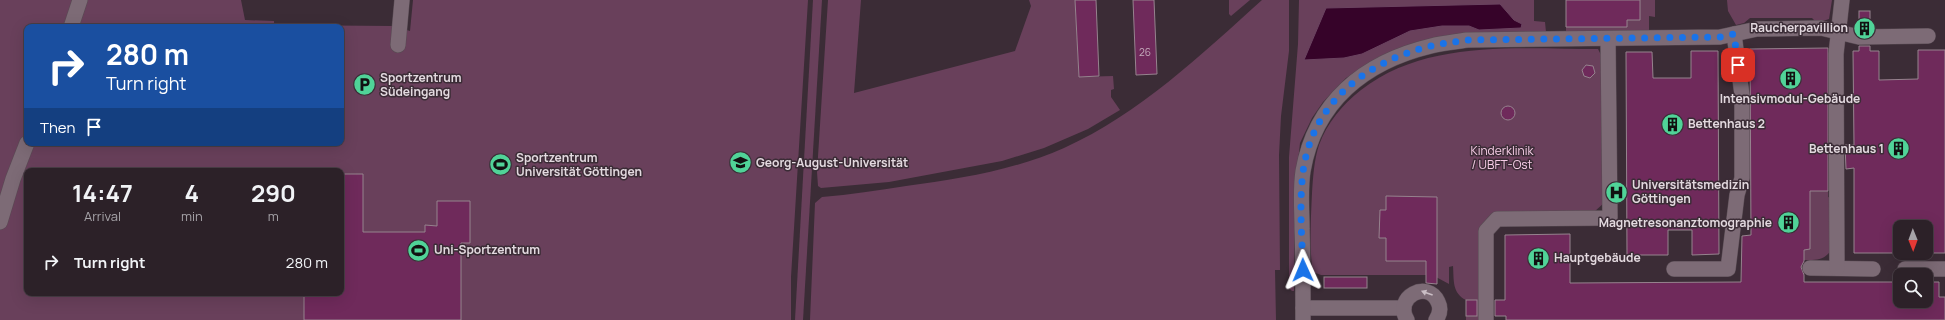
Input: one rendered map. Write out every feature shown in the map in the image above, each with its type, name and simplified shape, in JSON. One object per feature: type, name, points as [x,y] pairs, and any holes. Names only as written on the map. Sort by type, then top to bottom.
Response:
[{"type":"street","points":[[73,24],[80,0]]},
{"type":"street","points":[[398,45],[402,0]]},
{"type":"street","points":[[1837,268],[1836,54],[1842,0]]},
{"type":"street","points":[[1436,320],[1440,312],[1439,303],[1434,296],[1427,292],[1418,291],[1405,301],[1405,314],[1303,314],[1303,173],[1309,147],[1318,124],[1333,100],[1356,80],[1384,63],[1406,53],[1431,46],[1467,40],[1720,37],[1757,29],[1821,28],[1859,37],[1928,36]]},
{"type":"street","points":[[1674,269],[1728,269],[1737,195],[1742,178],[1742,95],[1734,34]]},
{"type":"street","points":[[1486,320],[1486,231],[1497,219],[1610,218],[1608,39]]},
{"type":"street","points":[[0,222],[13,179],[25,146]]},
{"type":"street","points":[[1810,268],[1873,269]]},
{"type":"street","points":[[1933,269],[1945,269]]},
{"type":"green space","name":"Sportzentrum Universität Göttingen","points":[[0,0],[241,0],[245,20],[274,21],[274,24],[24,24],[24,146],[344,146],[344,26],[393,26],[410,31],[413,0],[808,0],[791,277],[791,320],[0,320]]},
{"type":"green space","points":[[813,0],[822,0],[803,320],[795,320]]},
{"type":"green space","points":[[828,0],[861,0],[854,93],[1015,51],[1031,6],[1029,0],[1075,0],[1079,77],[1113,76],[1114,89],[1111,90],[1111,97],[1120,110],[1088,129],[1044,148],[1002,161],[889,182],[821,188],[818,186],[817,172]]},
{"type":"green space","points":[[1229,0],[1250,0],[1231,16],[1229,14]]},
{"type":"green space","points":[[1262,0],[1289,0],[1289,51],[1281,116],[1279,155],[1280,270],[1275,270],[1276,320],[810,320],[815,203],[822,197],[967,177],[1006,168],[1045,156],[1064,148],[1092,134],[1144,101],[1216,42]]},
{"type":"green space","points":[[1299,0],[1534,0],[1534,21],[1545,22],[1546,32],[1373,62],[1346,78],[1323,102],[1312,118],[1300,143],[1295,190],[1294,291],[1292,291],[1289,288],[1289,157],[1298,44]]},
{"type":"green space","points":[[1593,0],[1655,0],[1655,17],[1649,16],[1649,31],[1566,32],[1566,27],[1593,27]]},
{"type":"green space","points":[[1727,0],[1832,0],[1829,19],[1817,23],[1812,18],[1750,18],[1744,23],[1736,25],[1728,11]]},
{"type":"green space","name":"Kinderklinik / UBFT-Ost","points":[[1537,48],[1598,49],[1604,61],[1605,202],[1594,212],[1500,213],[1481,235],[1480,320],[1466,320],[1466,300],[1458,294],[1456,290],[1453,266],[1449,267],[1449,284],[1436,277],[1428,275],[1321,275],[1313,272],[1311,212],[1313,175],[1317,151],[1326,129],[1341,108],[1361,90],[1387,74],[1414,62],[1444,55],[1474,50]]},
{"type":"green space","points":[[1810,191],[1828,191],[1828,197],[1832,198],[1831,250],[1823,258],[1816,260],[1804,260],[1804,250],[1810,249]]},
{"type":"shaded area","points":[[1500,4],[1514,20],[1522,24],[1521,28],[1479,30],[1469,26],[1442,26],[1410,31],[1362,54],[1344,58],[1304,60],[1326,8]]},
{"type":"building","points":[[1075,0],[1096,0],[1099,76],[1079,77]]},
{"type":"building","points":[[1133,0],[1154,0],[1157,74],[1136,75]]},
{"type":"building","points":[[1566,0],[1640,0],[1640,20],[1627,20],[1627,27],[1566,27]]},
{"type":"building","points":[[1859,11],[1870,11],[1870,28],[1859,28]]},
{"type":"building","name":"Bettenhaus 1","points":[[1859,46],[1870,46],[1870,51],[1879,51],[1879,80],[1918,79],[1918,50],[1945,50],[1945,253],[1933,253],[1933,220],[1893,220],[1893,253],[1854,253],[1854,168],[1846,169],[1845,145],[1854,145],[1853,51],[1859,51]]},
{"type":"building","points":[[1828,48],[1828,191],[1810,191],[1810,249],[1804,250],[1804,261],[1801,267],[1804,275],[1804,282],[1893,282],[1893,308],[1933,308],[1933,282],[1939,282],[1939,297],[1945,297],[1945,320],[1506,320],[1506,316],[1495,316],[1495,300],[1505,300],[1505,235],[1570,234],[1570,283],[1741,282],[1742,236],[1751,235],[1750,49]]},
{"type":"building","name":"Bettenhaus 2","points":[[1691,51],[1718,51],[1719,254],[1692,255],[1692,230],[1668,230],[1668,255],[1627,255],[1626,52],[1652,52],[1653,78],[1691,78]]},
{"type":"building","points":[[1586,65],[1593,66],[1595,73],[1590,78],[1584,76],[1582,70]]},
{"type":"building","points":[[1508,106],[1513,108],[1515,113],[1513,118],[1508,120],[1503,118],[1501,113],[1503,108]]},
{"type":"building","name":"Uni-Sportzentrum","points":[[344,174],[363,174],[363,232],[425,232],[425,225],[437,226],[437,201],[470,201],[470,243],[461,243],[461,320],[304,320],[304,296],[344,296]]},
{"type":"building","points":[[1386,196],[1437,197],[1437,284],[1426,283],[1426,261],[1386,261],[1386,238],[1379,238],[1380,210],[1386,210]]},
{"type":"building","points":[[1324,277],[1367,277],[1367,288],[1324,288]]},
{"type":"building","points":[[1466,300],[1477,300],[1477,316],[1466,316]]},
{"type":"place","name":"Raucherpavillion","points":[[1864,28]]},
{"type":"place","name":"Intensivmodul-Gebäude","points":[[1790,78]]},
{"type":"place","name":"Sportzentrum Südeingang","points":[[364,85]]},
{"type":"place","name":"Bettenhaus 2","points":[[1672,124]]},
{"type":"place","name":"Bettenhaus 1","points":[[1899,149]]},
{"type":"place","name":"Georg-August-Universität","points":[[741,163]]},
{"type":"place","name":"Sportzentrum Universität Göttingen","points":[[500,165]]},
{"type":"place","name":"Universitätsmedizin Göttingen","points":[[1617,192]]},
{"type":"place","name":"Magnetresonanztomographie","points":[[1788,223]]},
{"type":"place","name":"Uni-Sportzentrum","points":[[418,250]]},
{"type":"place","name":"Hauptgebäude","points":[[1538,258]]},
{"type":"route","points":[[1303,270],[1303,173],[1309,147],[1318,124],[1333,100],[1356,80],[1384,63],[1406,53],[1431,46],[1467,40],[1725,37],[1734,34],[1738,65]]}]
